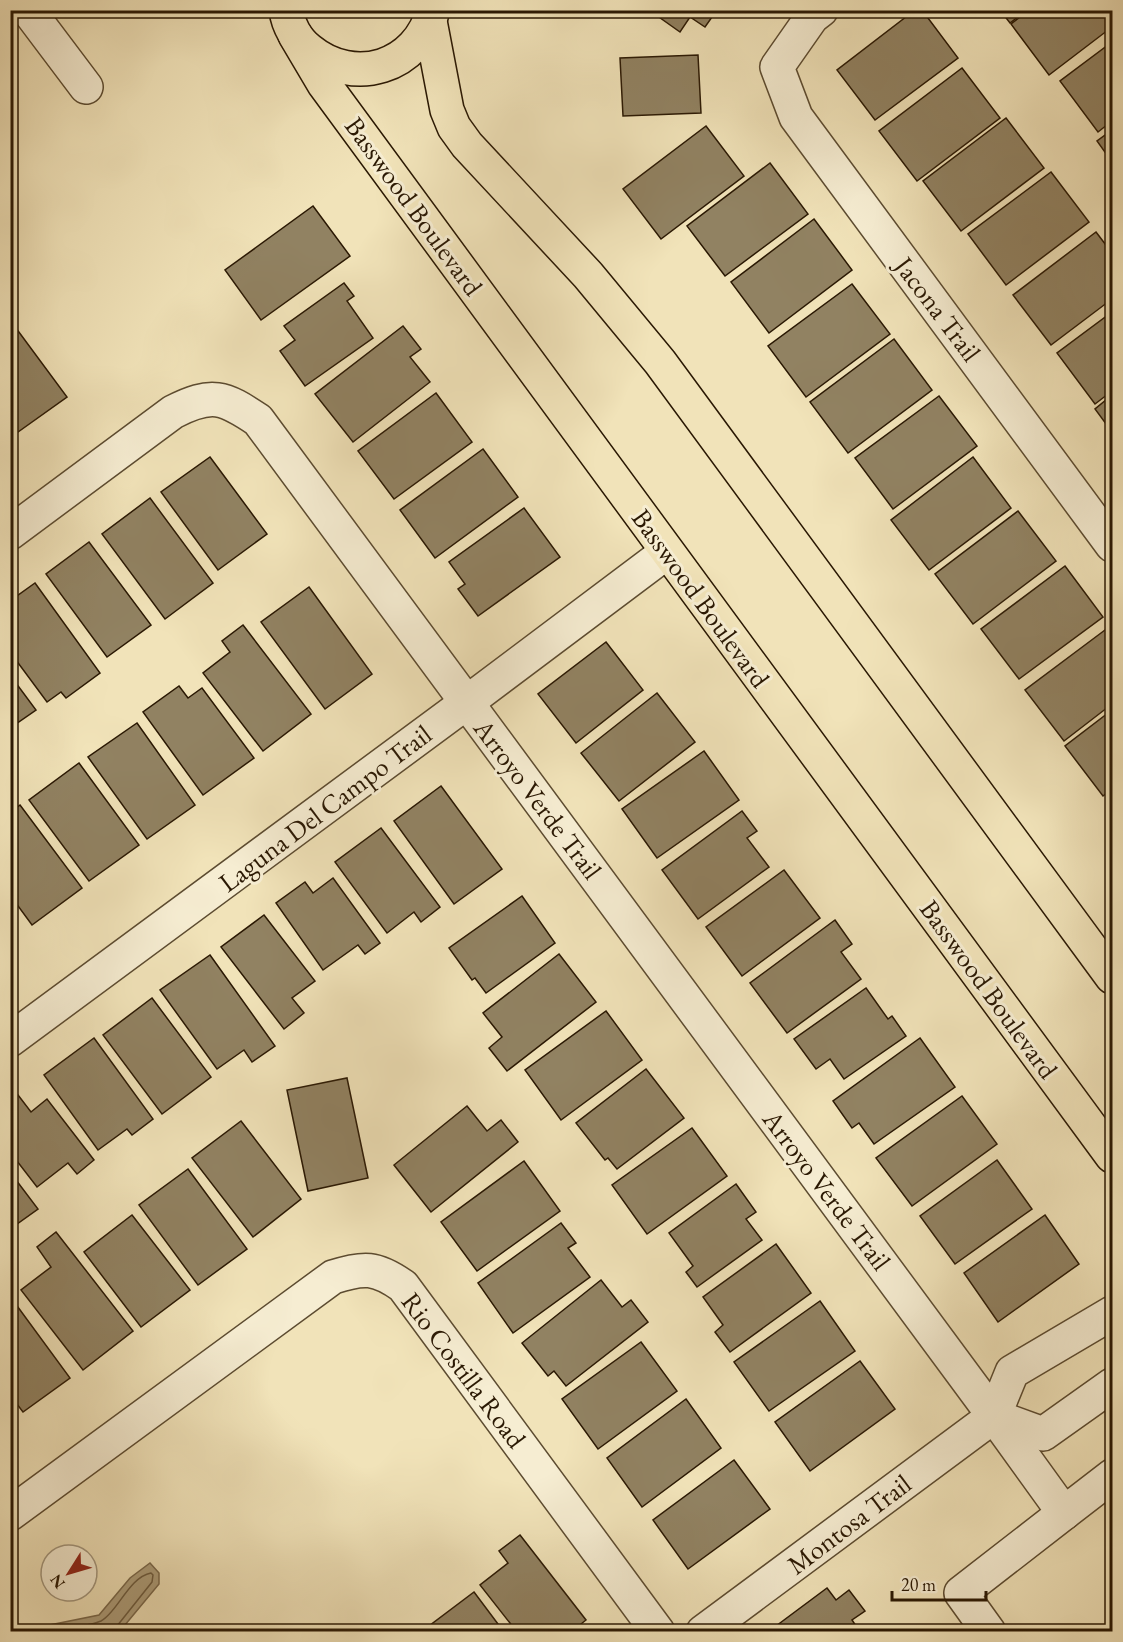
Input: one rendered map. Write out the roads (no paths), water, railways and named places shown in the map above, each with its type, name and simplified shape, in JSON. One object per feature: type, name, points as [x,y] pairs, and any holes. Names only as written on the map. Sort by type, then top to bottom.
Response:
[{"type":"main road","points":[[290,23],[310,51],[330,63],[344,68],[367,69],[389,63],[402,56],[424,35],[433,14]]},
{"type":"main road","points":[[433,14],[447,110],[454,127],[467,145],[588,275],[660,362],[1113,977]]},
{"type":"main road","name":"Basswood Boulevard","points":[[290,23],[324,84],[1113,1156]]},
{"type":"street","points":[[28,10],[86,87]]},
{"type":"street","name":"Jacona Trail","points":[[821,10],[812,17],[777,67],[796,117],[1113,545]]},
{"type":"street","name":"Arroyo Verde Trail","points":[[10,533],[173,412],[191,402],[213,398],[235,404],[258,420],[1064,1513]]},
{"type":"street","name":"Laguna Del Campo Trail","points":[[10,1040],[667,552]]},
{"type":"street","name":"Rio Costilla Road","points":[[10,1514],[333,1277],[353,1271],[370,1270],[387,1275],[403,1286],[658,1632]]},
{"type":"street","points":[[1113,1313],[1012,1372],[994,1416],[1043,1434],[1113,1385]]},
{"type":"street","name":"Montosa Trail","points":[[703,1632],[994,1416]]},
{"type":"street","points":[[989,1632],[961,1593],[1113,1476]]},
{"type":"water","points":[[150,1563],[159,1573],[159,1584],[120,1631],[33,1631],[35,1628],[99,1615],[130,1578]]}]
